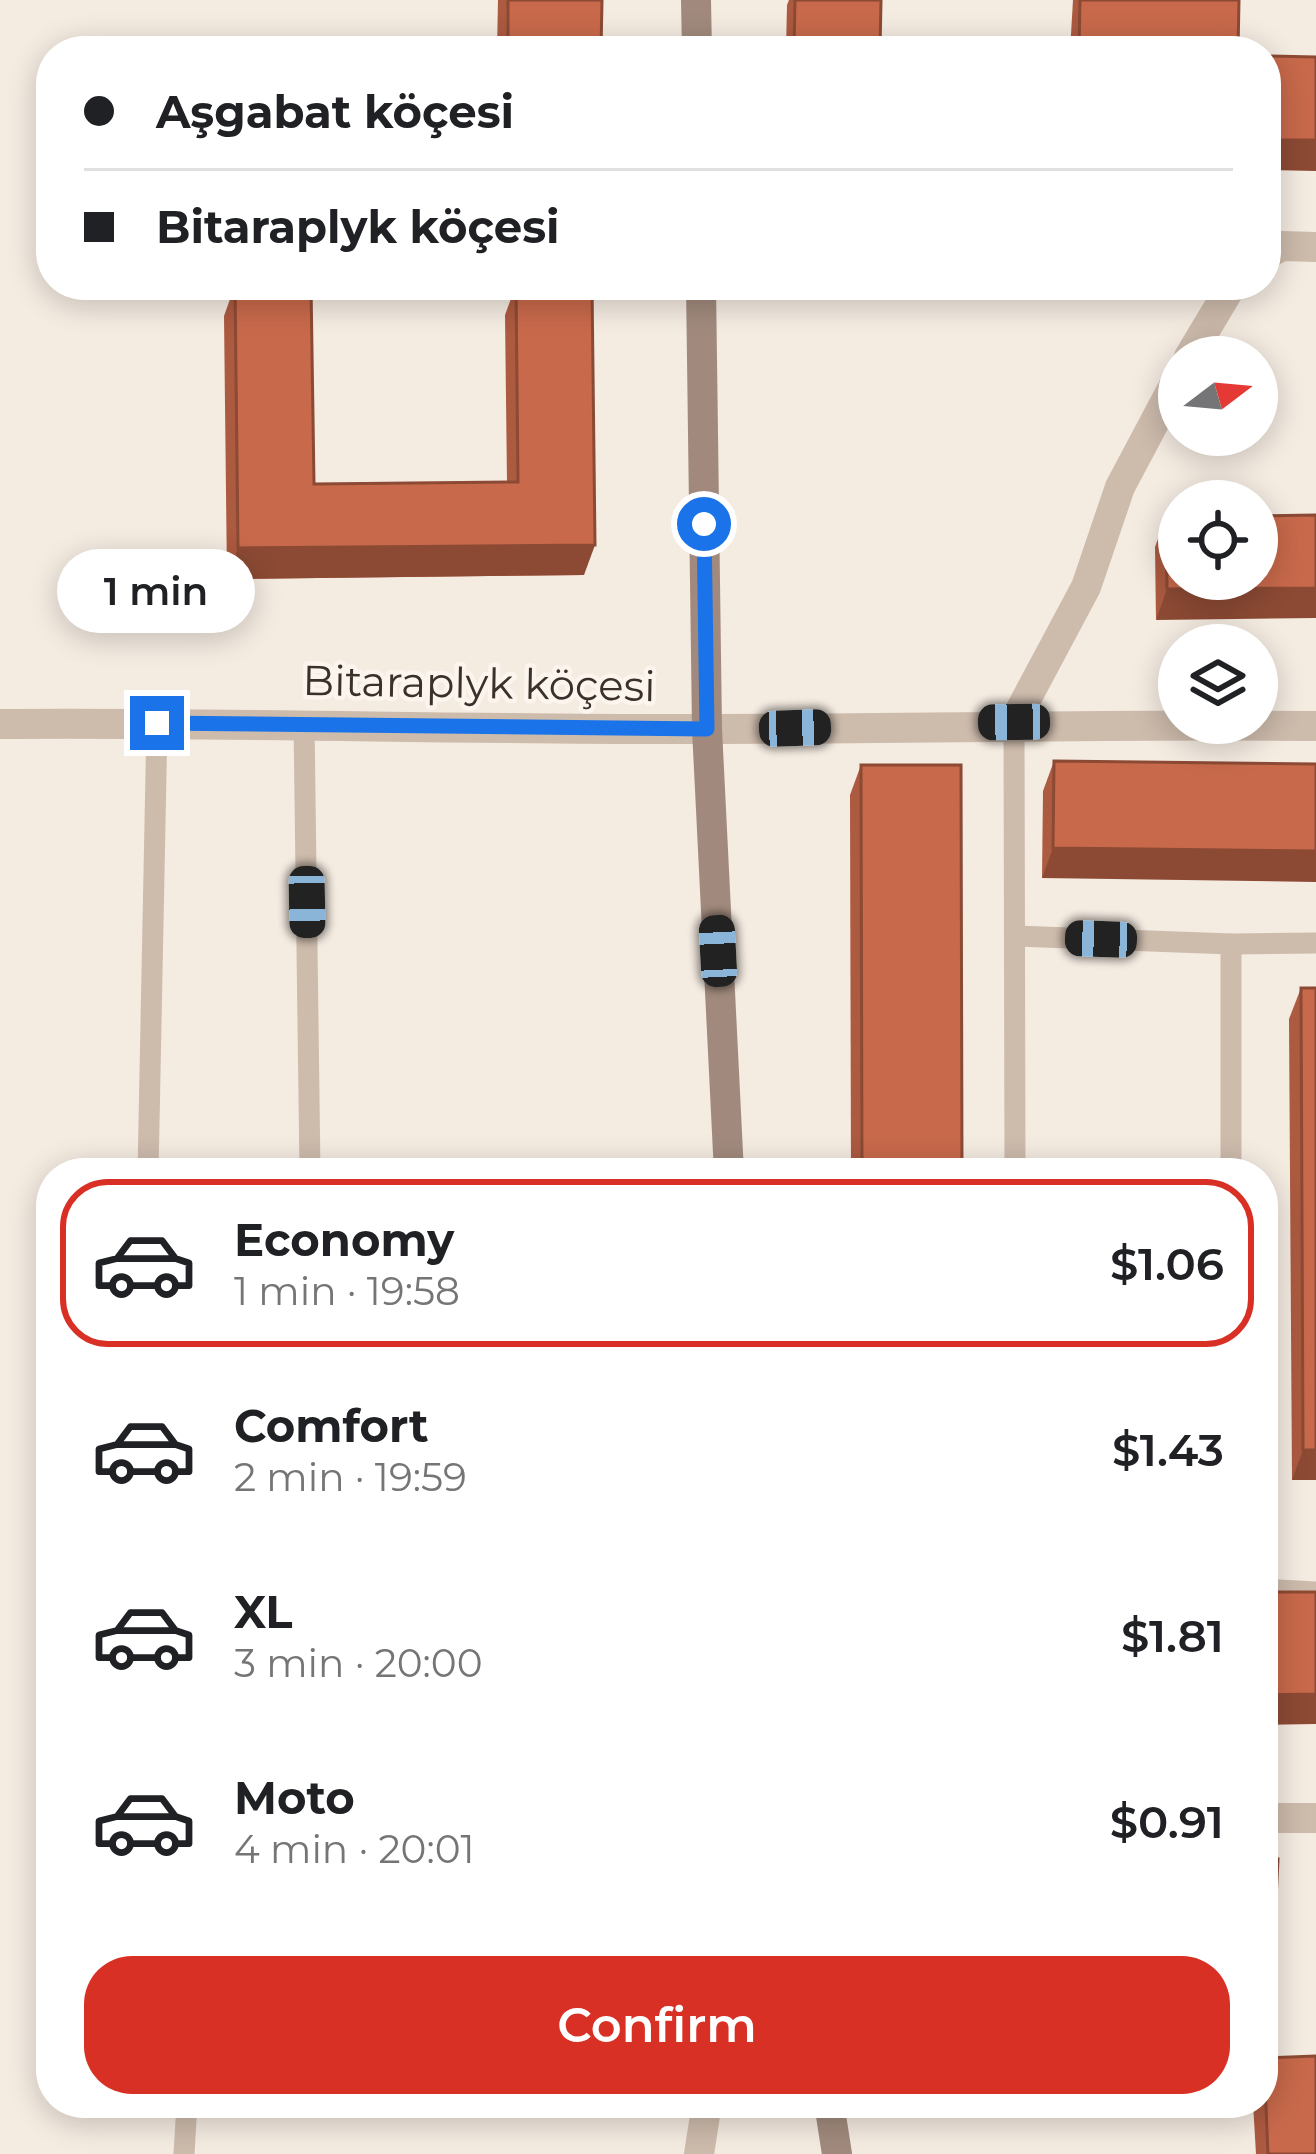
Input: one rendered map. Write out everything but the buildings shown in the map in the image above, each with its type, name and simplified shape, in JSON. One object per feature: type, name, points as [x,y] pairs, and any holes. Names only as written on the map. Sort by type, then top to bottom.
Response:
[{"type":"street","points":[[696,0],[697,36]]},
{"type":"street","points":[[1281,247],[1316,247]]},
{"type":"street","points":[[700,300],[707,729],[728,1158]]},
{"type":"street","points":[[1202,336],[1223,300]]},
{"type":"street","points":[[1014,722],[1086,587],[1120,487],[1158,416]]},
{"type":"street","name":"Bitaraplyk köçesi","points":[[0,724],[304,722],[707,729],[1014,722],[1316,726]]},
{"type":"street","points":[[1278,1818],[1316,1818]]},
{"type":"street","points":[[699,2154],[705,2118]]},
{"type":"street","points":[[831,2118],[837,2154]]},
{"type":"lane","points":[[304,722],[310,1158]]},
{"type":"lane","points":[[1014,722],[1015,1158]]},
{"type":"lane","points":[[148,1158],[157,723]]},
{"type":"lane","points":[[1015,936],[1316,943]]},
{"type":"lane","points":[[1231,944],[1231,1158]]},
{"type":"lane","points":[[1278,1590],[1316,1592]]},
{"type":"lane","points":[[184,2154],[186,2118]]},
{"type":"route","points":[[157,723],[707,729],[704,524]]}]
